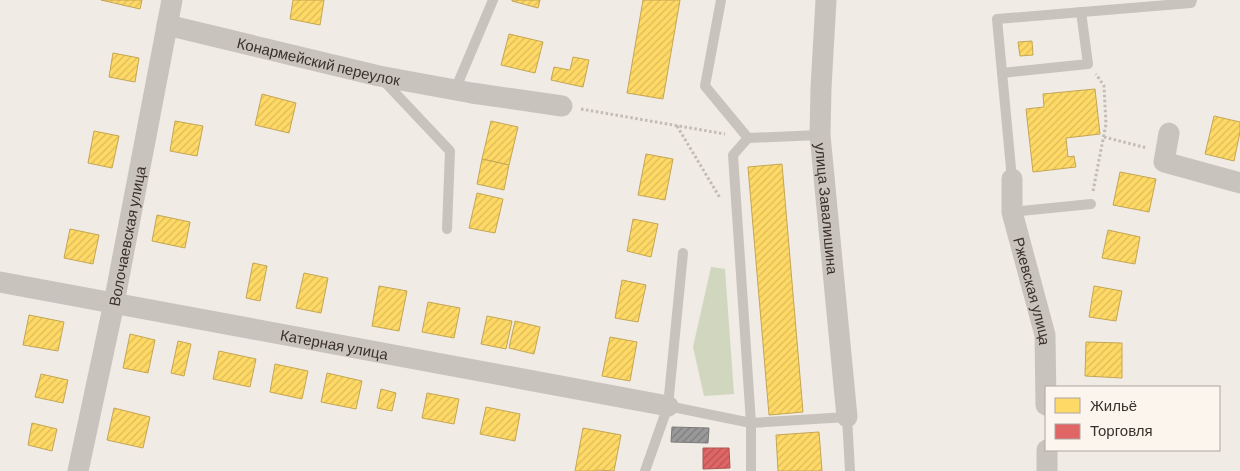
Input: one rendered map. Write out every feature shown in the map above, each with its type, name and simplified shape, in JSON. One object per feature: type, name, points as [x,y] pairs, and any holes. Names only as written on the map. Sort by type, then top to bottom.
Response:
[{"type":"street","name":"Волочаевская улица","points":[[78,471],[114,303],[172,0]]},
{"type":"street","name":"улица Завалишина","points":[[826,0],[820,135],[847,417]]},
{"type":"street","name":"Конармейский переулок","points":[[168,25],[378,76],[562,106]]},
{"type":"street","points":[[1167,143],[1164,162],[1240,183]]},
{"type":"street","name":"Ржевская улица","points":[[1012,179],[1012,212],[1045,336],[1046,386]]},
{"type":"street","name":"Катерная улица","points":[[0,282],[668,406]]},
{"type":"street","points":[[1047,451],[1047,471]]},
{"type":"lane","points":[[464,91],[493,0]]},
{"type":"lane","points":[[721,0],[705,86],[748,138]]},
{"type":"lane","points":[[1012,179],[997,19],[1191,3],[1192,0]]},
{"type":"lane","points":[[1002,72],[1088,64],[1081,12]]},
{"type":"lane","points":[[378,76],[450,152],[447,229]]},
{"type":"lane","points":[[751,471],[751,423],[733,155],[748,138],[820,135]]},
{"type":"lane","points":[[1012,212],[1091,204]]},
{"type":"lane","points":[[645,471],[668,406],[683,253]]},
{"type":"lane","points":[[668,406],[751,423],[847,417],[850,471]]},
{"type":"path","points":[[1088,64],[1104,86],[1106,124],[1091,204]]},
{"type":"path","points":[[562,106],[748,138]]},
{"type":"path","points":[[677,126],[738,228]]},
{"type":"path","points":[[1104,137],[1167,143]]},
{"type":"green space","points":[[711,267],[725,269],[734,394],[704,396],[693,347]]},
{"type":"building: Жильё","points":[[101,0],[142,0],[140,9]]},
{"type":"building: Жильё","points":[[293,0],[324,0],[320,25],[290,19]]},
{"type":"building: Жильё","points":[[512,0],[540,0],[538,8]]},
{"type":"building: Жильё","points":[[643,0],[680,0],[663,99],[627,93]]},
{"type":"building: Жильё","points":[[509,34],[543,42],[535,73],[501,65]]},
{"type":"building: Жильё","points":[[1032,41],[1033,55],[1020,56],[1018,42]]},
{"type":"building: Жильё","points":[[113,53],[139,58],[135,82],[109,77]]},
{"type":"building: Жильё","points":[[573,57],[589,60],[583,87],[551,80],[554,67],[570,70]]},
{"type":"building: Жильё","points":[[1095,89],[1100,134],[1066,138],[1068,157],[1074,156],[1076,167],[1033,172],[1026,109],[1044,107],[1043,94]]},
{"type":"building: Жильё","points":[[262,94],[296,103],[289,133],[255,125]]},
{"type":"building: Жильё","points":[[1214,116],[1240,122],[1240,132],[1234,161],[1205,154]]},
{"type":"building: Жильё","points":[[175,121],[203,126],[197,156],[170,151]]},
{"type":"building: Жильё","points":[[491,121],[518,127],[509,165],[482,159]]},
{"type":"building: Жильё","points":[[94,131],[119,136],[112,168],[88,163]]},
{"type":"building: Жильё","points":[[646,154],[673,159],[665,200],[638,195]]},
{"type":"building: Жильё","points":[[482,159],[509,165],[504,190],[477,184]]},
{"type":"building: Жильё","points":[[782,164],[803,412],[769,415],[748,167]]},
{"type":"building: Жильё","points":[[1120,172],[1156,179],[1149,212],[1113,205]]},
{"type":"building: Жильё","points":[[477,193],[503,199],[495,233],[469,228]]},
{"type":"building: Жильё","points":[[157,215],[190,222],[185,248],[152,241]]},
{"type":"building: Жильё","points":[[633,219],[658,224],[651,257],[627,251]]},
{"type":"building: Жильё","points":[[70,229],[99,235],[93,264],[64,258]]},
{"type":"building: Жильё","points":[[1108,230],[1140,237],[1135,264],[1102,258]]},
{"type":"building: Жильё","points":[[253,263],[267,266],[260,301],[246,298]]},
{"type":"building: Жильё","points":[[304,273],[328,278],[321,313],[296,308]]},
{"type":"building: Жильё","points":[[622,280],[646,285],[638,322],[615,318]]},
{"type":"building: Жильё","points":[[379,286],[407,291],[399,331],[372,326]]},
{"type":"building: Жильё","points":[[1094,286],[1122,291],[1116,321],[1089,317]]},
{"type":"building: Жильё","points":[[428,302],[460,308],[454,338],[422,332]]},
{"type":"building: Жильё","points":[[29,315],[64,322],[58,351],[23,345]]},
{"type":"building: Жильё","points":[[487,316],[512,321],[506,349],[481,344]]},
{"type":"building: Жильё","points":[[515,321],[540,327],[534,354],[509,348]]},
{"type":"building: Жильё","points":[[130,334],[155,340],[148,373],[123,368]]},
{"type":"building: Жильё","points":[[610,337],[637,342],[630,381],[602,376]]},
{"type":"building: Жильё","points":[[178,341],[191,344],[184,376],[171,373]]},
{"type":"building: Жильё","points":[[1086,342],[1122,343],[1122,378],[1085,376]]},
{"type":"building: Жильё","points":[[219,351],[256,359],[250,387],[213,379]]},
{"type":"building: Жильё","points":[[275,364],[308,371],[302,399],[270,392]]},
{"type":"building: Жильё","points":[[327,373],[362,381],[356,409],[321,402]]},
{"type":"building: Жильё","points":[[41,374],[68,380],[63,403],[35,397]]},
{"type":"building: Жильё","points":[[381,389],[396,393],[392,411],[377,408]]},
{"type":"building: Жильё","points":[[427,393],[459,399],[454,424],[422,418]]},
{"type":"building: Жильё","points":[[486,407],[520,414],[515,441],[480,434]]},
{"type":"building: Жильё","points":[[114,408],[150,417],[143,448],[107,440]]},
{"type":"building: Жильё","points":[[32,423],[57,429],[52,451],[28,445]]},
{"type":"building: Жильё","points":[[583,428],[621,435],[614,471],[575,471]]},
{"type":"building: Жильё","points":[[819,432],[822,471],[778,471],[776,435]]},
{"type":"building: Торговля","points":[[703,448],[729,448],[730,468],[703,469]]},
{"type":"building: Промзона","points":[[672,427],[709,428],[708,443],[671,442]]}]
